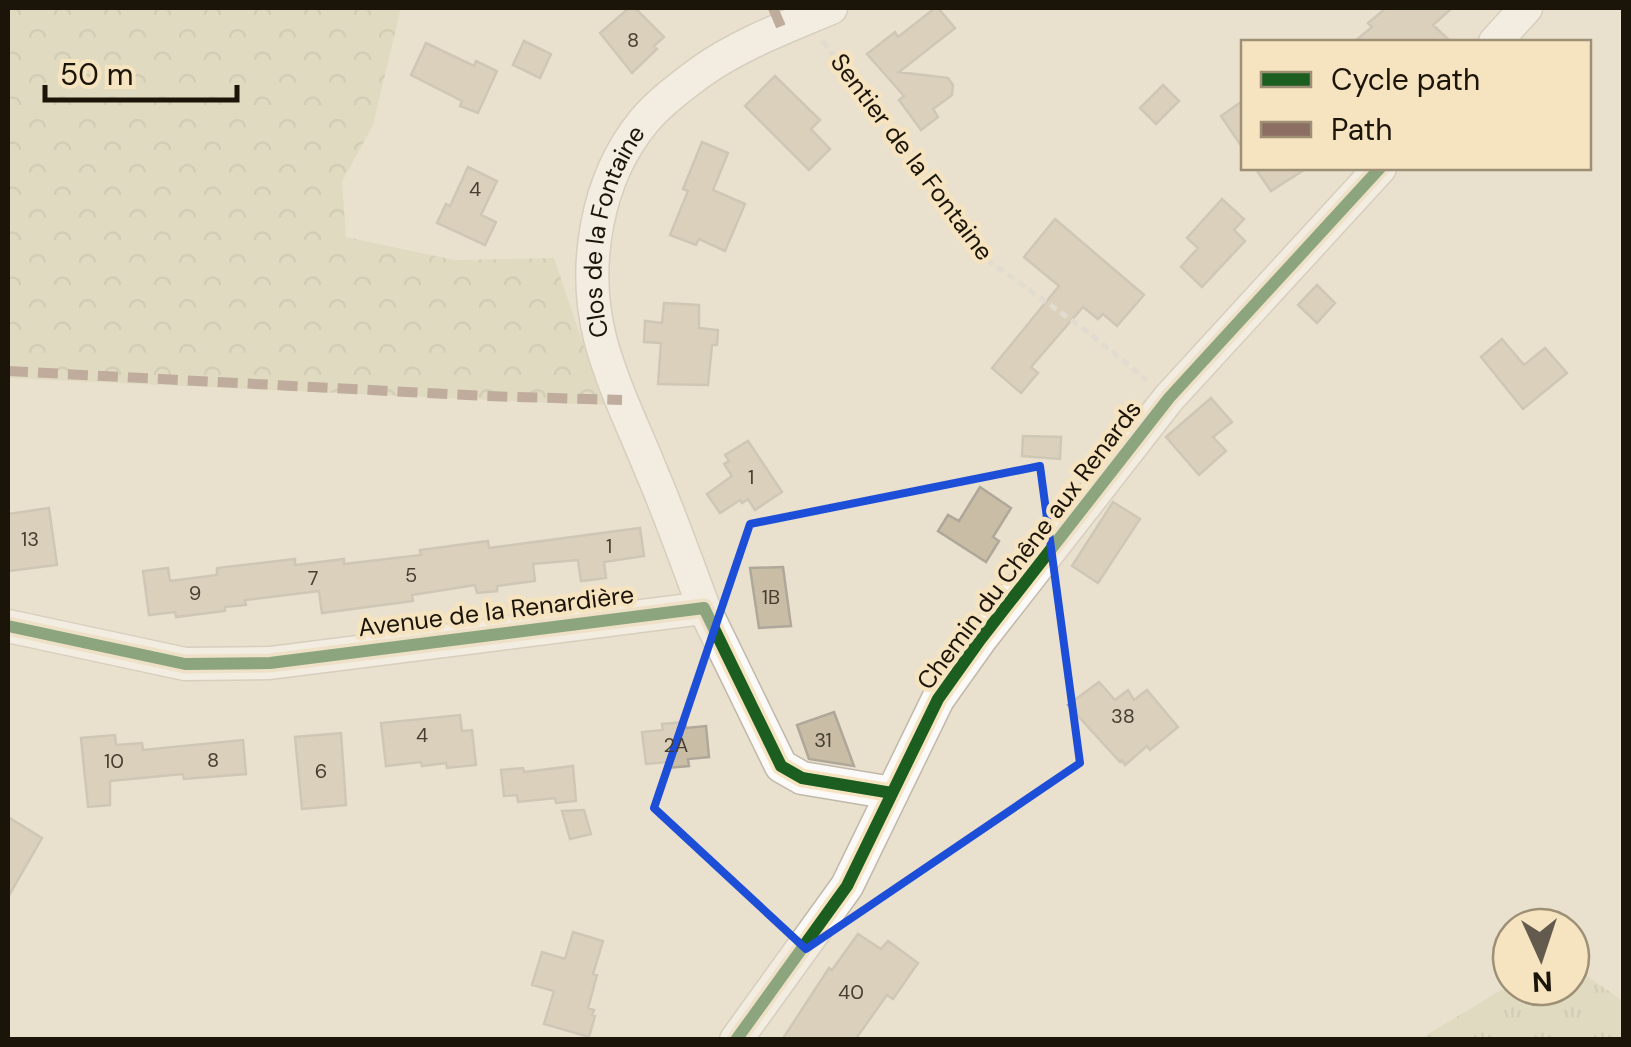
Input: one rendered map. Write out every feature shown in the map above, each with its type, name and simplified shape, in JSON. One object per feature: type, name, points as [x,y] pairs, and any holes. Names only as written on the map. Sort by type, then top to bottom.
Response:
[{"type":"street","points":[[1497,40],[1526,8]]},
{"type":"street","name":"Clos de la Fontaine","points":[[704,608],[612,377],[600,336],[593,292],[594,245],[600,211],[627,146],[644,121],[705,68],[818,13]]},
{"type":"street","name":"Chemin du Chêne aux Renards","points":[[736,1040],[846,886],[938,699],[1169,398],[1378,170]]},
{"type":"street","points":[[704,608],[781,766],[802,778],[892,793]]},
{"type":"street","name":"Avenue de la Renardière","points":[[8,626],[185,664],[270,663],[704,608]]},
{"type":"highlighted area","points":[[1040,466],[1080,763],[806,949],[654,808],[750,524]]},
{"type":"green space","points":[[8,8],[401,8],[373,125],[342,182],[346,237],[454,260],[554,258],[604,405],[8,378]]},
{"type":"green space","points":[[1591,979],[1623,1001],[1623,1039],[1420,1039],[1491,996],[1491,1007],[1591,1007]]},
{"type":"building","points":[[629,8],[635,8],[664,37],[632,73],[600,33]]},
{"type":"building","points":[[935,8],[955,28],[899,72],[948,78],[953,85],[952,95],[933,109],[938,117],[921,130],[899,100],[904,96],[867,54],[895,32],[898,37]]},
{"type":"building","points":[[1386,8],[1452,8],[1433,25],[1449,40],[1356,40],[1372,27],[1368,23]]},
{"type":"building","points":[[524,41],[551,54],[540,78],[513,65]]},
{"type":"building","points":[[426,43],[474,66],[476,61],[497,71],[478,113],[411,75]]},
{"type":"building","points":[[775,76],[820,120],[811,129],[830,149],[809,170],[745,106]]},
{"type":"building","points":[[1163,85],[1179,101],[1156,124],[1140,108]]},
{"type":"building","points":[[1241,102],[1241,146],[1221,116]]},
{"type":"building","points":[[702,142],[728,153],[713,190],[745,204],[725,251],[699,239],[696,245],[670,235]]},
{"type":"building","points":[[468,167],[497,181],[481,215],[496,222],[485,245],[437,223],[446,204],[450,206]]},
{"type":"building","points":[[1256,170],[1304,170],[1271,191]]},
{"type":"building","points":[[1222,199],[1244,219],[1234,230],[1245,241],[1202,287],[1181,267],[1198,248],[1187,238]]},
{"type":"building","points":[[1055,219],[1144,295],[1117,326],[1103,314],[1098,319],[1083,307],[1031,367],[1038,373],[1021,393],[992,368],[1059,286],[1024,257]]},
{"type":"building","points":[[1317,285],[1335,303],[1317,323],[1298,305]]},
{"type":"building","points":[[664,303],[699,305],[699,328],[718,330],[717,345],[712,345],[708,385],[658,384],[661,343],[644,342],[645,321],[662,323]]},
{"type":"building","points":[[1502,339],[1524,365],[1545,348],[1567,373],[1523,409],[1481,357]]},
{"type":"building","points":[[1211,398],[1232,422],[1213,437],[1226,451],[1199,475],[1166,437]]},
{"type":"building","points":[[1023,436],[1061,437],[1060,459],[1022,456]]},
{"type":"building","points":[[748,441],[782,492],[755,510],[748,499],[720,513],[707,494],[732,476],[724,464],[729,461],[725,455]]},
{"type":"building","points":[[980,487],[1011,508],[993,537],[999,541],[986,562],[938,531],[948,515],[959,521]]},
{"type":"building","points":[[1113,502],[1140,519],[1098,583],[1072,566]]},
{"type":"building","points":[[49,508],[57,565],[8,571],[8,514]]},
{"type":"building","points":[[640,528],[644,556],[604,562],[606,578],[581,581],[578,560],[533,564],[535,581],[497,586],[497,591],[477,593],[475,585],[412,595],[413,601],[322,613],[319,591],[245,600],[246,605],[225,607],[225,611],[176,617],[175,612],[149,615],[143,571],[168,568],[170,581],[217,575],[217,568],[295,559],[295,565],[344,559],[344,564],[421,555],[420,550],[488,541],[489,548]]},
{"type":"building","points":[[783,567],[791,626],[759,628],[750,568]]},
{"type":"building","points":[[1099,682],[1115,700],[1128,690],[1134,700],[1147,690],[1178,727],[1125,765],[1068,705]]},
{"type":"building","points":[[834,712],[854,766],[809,759],[797,725]]},
{"type":"building","points":[[460,715],[462,731],[472,730],[476,765],[447,768],[446,763],[422,766],[421,762],[386,766],[381,723]]},
{"type":"building","points":[[685,722],[686,728],[706,726],[709,757],[688,759],[689,766],[667,768],[667,762],[646,764],[642,732],[663,730],[662,724]]},
{"type":"building","points":[[341,733],[346,805],[302,809],[295,737]]},
{"type":"building","points":[[115,735],[116,745],[142,743],[143,750],[243,740],[246,774],[184,779],[183,774],[110,781],[110,805],[88,807],[81,738]]},
{"type":"building","points":[[573,766],[576,801],[556,803],[555,798],[518,802],[517,795],[504,796],[501,770],[523,768],[524,772]]},
{"type":"building","points":[[584,810],[591,834],[570,839],[562,811]]},
{"type":"building","points":[[8,817],[42,838],[8,897]]},
{"type":"building","points":[[573,932],[603,941],[588,1008],[594,1010],[595,1016],[589,1037],[544,1024],[554,991],[532,985],[542,952],[565,959]]},
{"type":"building","points":[[858,934],[881,949],[888,941],[918,963],[893,999],[887,995],[855,1040],[782,1040],[829,968],[832,970]]},
{"type":"marked path","points":[[773,8],[782,29]]},
{"type":"marked path","points":[[8,371],[622,400]]},
{"type":"cycle path","points":[[736,1040],[847,886],[938,699],[980,640],[1169,398],[1378,170]]},
{"type":"cycle path","points":[[8,626],[185,664],[270,663],[704,608],[781,766],[802,778],[892,793]]}]
